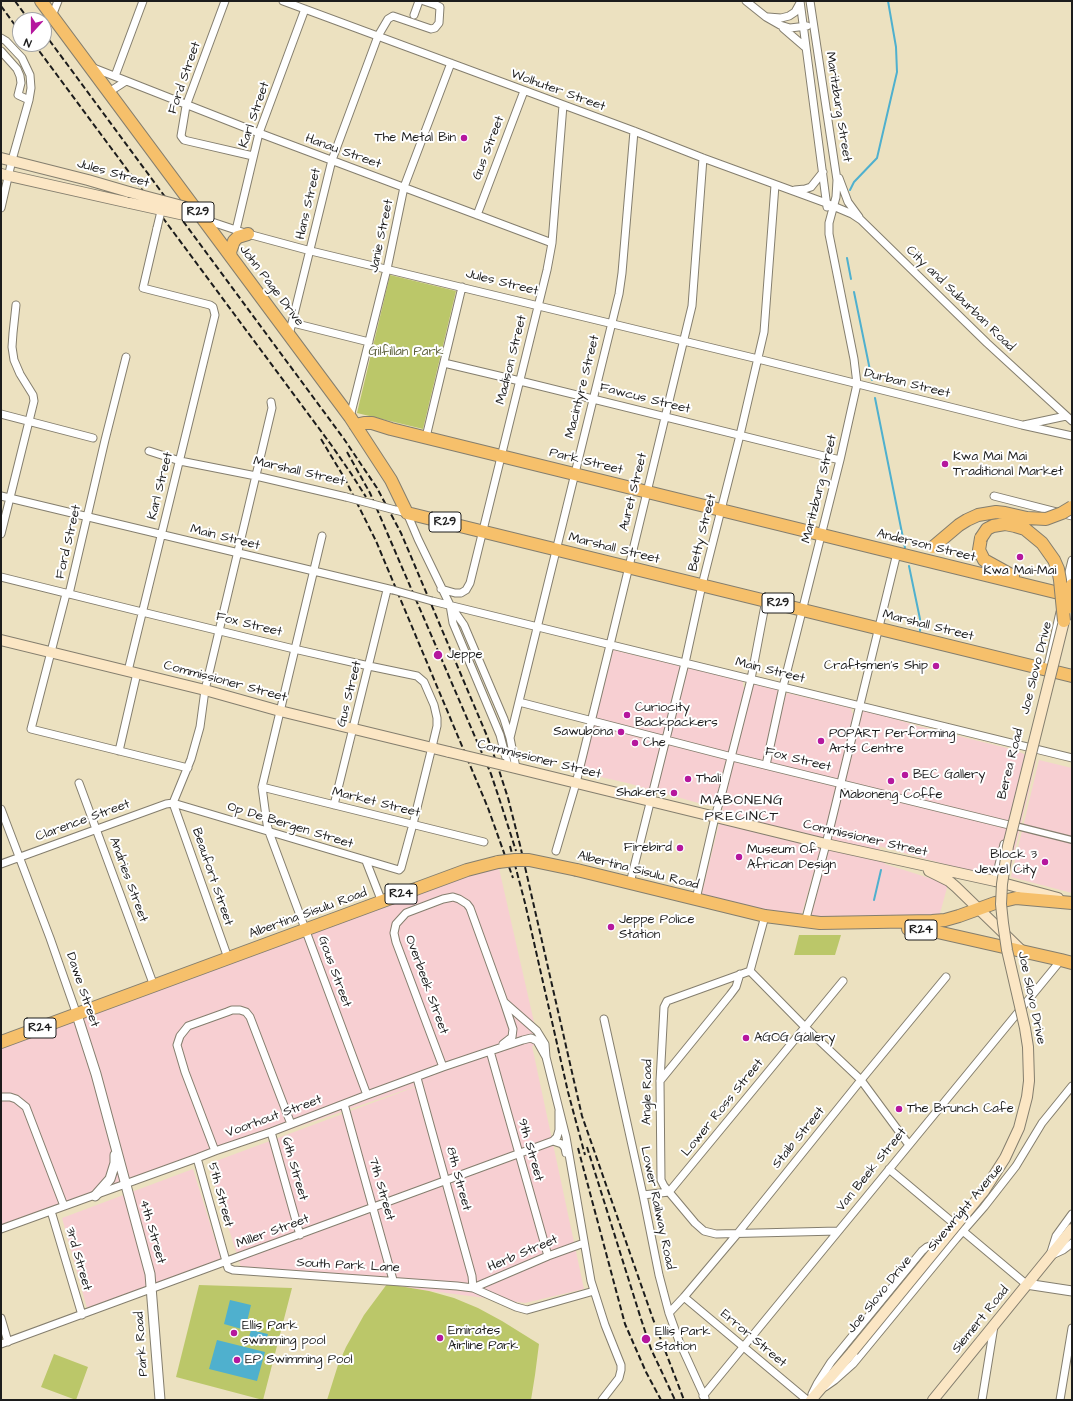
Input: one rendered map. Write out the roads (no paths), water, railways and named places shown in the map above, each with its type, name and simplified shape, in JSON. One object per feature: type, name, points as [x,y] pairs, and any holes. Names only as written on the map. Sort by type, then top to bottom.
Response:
[{"type":"main road","name":"John Page Drive","points":[[41,1],[49,12]]},
{"type":"main road","name":"John Page Drive","points":[[52,16],[368,443],[391,480],[401,511]]},
{"type":"main road","name":"Jules Street","points":[[1,158],[88,180],[130,197],[199,216]]},
{"type":"main road","name":"Jules Street","points":[[5,175],[84,193],[130,197]]},
{"type":"main road","points":[[84,193],[88,180]]},
{"type":"main road","points":[[231,257],[230,252],[234,241],[248,234]]},
{"type":"main road","name":"Park Street","points":[[352,421],[372,423],[391,429],[774,523]]},
{"type":"main road","points":[[368,443],[376,432],[382,429],[391,429]]},
{"type":"main road","points":[[900,554],[920,553],[933,547],[959,525],[978,515],[996,512],[1027,518],[1046,519],[1062,513],[1072,507]]},
{"type":"main road","name":"Marshall Street","points":[[401,511],[1072,676]]},
{"type":"main road","name":"Anderson Street","points":[[774,523],[1068,595]]},
{"type":"main road","points":[[1033,586],[984,560],[979,550],[980,538],[987,529],[993,526],[1006,524],[1015,526],[1024,529],[1042,543],[1058,568],[1064,621]]},
{"type":"main road","name":"Joe Slovo Drive","points":[[811,1400],[984,1190],[1005,1158],[1019,1128],[1027,1097],[1029,1081],[1028,1047],[1007,950],[1001,904],[1002,884],[1008,846],[1072,585]]},
{"type":"main road","name":"Commissioner Street","points":[[1,640],[205,690],[280,711],[826,844],[995,881],[1072,902]]},
{"type":"main road","name":"Albertina Sisulu Road","points":[[1,1041],[77,1015],[228,958],[306,931],[467,870],[498,862],[529,860],[577,870],[765,916],[805,922],[932,922],[945,920],[995,903],[1016,898],[1072,902]]},
{"type":"main road","points":[[915,864],[949,881],[1022,951]]},
{"type":"main road","name":"Albertina Sisulu Road","points":[[820,923],[832,927],[843,928],[916,929],[933,931],[1066,962]]},
{"type":"main road","points":[[1066,962],[1066,955],[1072,954]]},
{"type":"main road","name":"Siemert Road","points":[[933,1400],[1072,1229]]},
{"type":"street","points":[[52,16],[58,1]]},
{"type":"street","points":[[115,76],[142,1]]},
{"type":"street","name":"Ford Street","points":[[226,1],[186,106],[181,131],[182,138],[184,140],[253,156]]},
{"type":"street","name":"Wolhuter Street","points":[[283,1],[826,203]]},
{"type":"street","points":[[414,15],[419,1]]},
{"type":"street","name":"Hans Street","points":[[290,336],[332,160],[378,36],[388,19],[393,16],[431,29],[435,28],[439,23],[440,7],[424,1]]},
{"type":"street","points":[[746,1],[766,17],[780,25],[805,47]]},
{"type":"street","name":"Maritzburg Street","points":[[766,765],[802,609],[840,460],[857,384],[854,359],[829,234],[830,217],[834,206],[837,186],[810,1]]},
{"type":"street","points":[[766,17],[781,18],[789,16],[795,12],[800,2]]},
{"type":"street","name":"Maritzburg Street","points":[[800,2],[826,203],[830,217]]},
{"type":"street","name":"Karl Street","points":[[236,230],[259,133],[305,9]]},
{"type":"street","points":[[780,25],[790,28],[813,25]]},
{"type":"street","points":[[1,208],[5,175],[12,160],[29,100],[30,81],[28,70],[22,58],[4,40]]},
{"type":"street","points":[[1,51],[17,68],[21,83],[18,95],[29,100]]},
{"type":"street","name":"Janie Street","points":[[352,421],[404,187],[451,63]]},
{"type":"street","name":"Hanau Street","points":[[90,67],[186,106],[552,243]]},
{"type":"street","points":[[109,92],[126,81]]},
{"type":"street","name":"Gus Street","points":[[477,214],[524,91]]},
{"type":"street","name":"Madison Street","points":[[441,589],[458,593],[463,592],[468,587],[483,531],[547,270],[552,243],[563,105]]},
{"type":"street","name":"Macintyre Street","points":[[510,738],[575,474],[622,273],[634,131]]},
{"type":"street","name":"Auret Street","points":[[556,851],[576,783],[694,297],[703,158]]},
{"type":"street","points":[[835,167],[848,202],[861,220]]},
{"type":"street","points":[[791,190],[805,190],[811,187],[823,172]]},
{"type":"street","name":"Betty Street","points":[[630,883],[685,663],[702,585],[740,435],[764,332],[775,185]]},
{"type":"street","name":"City and Suburban Road","points":[[826,203],[852,214],[861,220],[955,313],[1072,421]]},
{"type":"street","name":"Karl Street","points":[[119,751],[142,612],[215,315],[213,308],[202,303],[143,288],[163,205]]},
{"type":"street","name":"Jules Street","points":[[199,216],[248,234],[785,366]]},
{"type":"street","points":[[426,437],[462,287]]},
{"type":"street","points":[[1,534],[34,401],[33,395],[20,374],[14,360],[12,347],[16,305]]},
{"type":"street","points":[[293,323],[369,342]]},
{"type":"street","name":"Ford Street","points":[[119,751],[31,729],[66,594],[69,594],[126,357]]},
{"type":"street","name":"Fawcus Street","points":[[444,363],[840,460]]},
{"type":"street","name":"Durban Street","points":[[785,366],[1072,436]]},
{"type":"street","points":[[173,803],[188,768],[200,727],[205,690],[218,630],[272,408],[270,402]]},
{"type":"street","points":[[1,414],[93,438]]},
{"type":"street","name":"Durban Street","points":[[1022,425],[1066,416]]},
{"type":"street","name":"Marshall Street","points":[[149,451],[180,462],[256,476],[401,511]]},
{"type":"street","name":"Main Street","points":[[1,496],[390,590],[446,605],[538,626],[1072,758]]},
{"type":"street","points":[[994,496],[1072,516]]},
{"type":"street","name":"John Page Drive","points":[[401,511],[418,539],[441,589],[446,605],[500,735],[509,767]]},
{"type":"street","points":[[262,787],[322,536]]},
{"type":"street","points":[[805,922],[826,844],[859,706],[900,554]]},
{"type":"street","name":"Berea Road","points":[[995,881],[1047,670],[1068,595],[1072,560]]},
{"type":"street","name":"Fox Street","points":[[1,577],[294,649],[417,676],[422,679],[436,712],[437,726],[432,747]]},
{"type":"street","name":"Gus Street","points":[[334,805],[390,590]]},
{"type":"street","points":[[696,899],[715,817],[732,757],[751,679],[766,600]]},
{"type":"street","name":"John Page Drive","points":[[446,605],[464,626],[504,719],[510,738],[509,767]]},
{"type":"street","name":"Fox Street","points":[[519,702],[732,757],[1072,840]]},
{"type":"street","points":[[413,824],[432,747]]},
{"type":"street","points":[[119,751],[188,768]]},
{"type":"street","name":"Andries Street","points":[[79,783],[154,986]]},
{"type":"street","name":"Market Street","points":[[262,787],[484,842]]},
{"type":"street","name":"Gous Street","points":[[262,787],[269,832],[367,1095]]},
{"type":"street","name":"Op De Bergen Street","points":[[173,803],[399,870],[401,868],[413,824]]},
{"type":"street","name":"Clarence Street","points":[[1,864],[166,804],[173,803]]},
{"type":"street","name":"Beaufort Street","points":[[173,803],[228,958]]},
{"type":"street","name":"Dawe Street","points":[[1,808],[77,1015],[96,1074],[125,1184]]},
{"type":"street","points":[[366,861],[382,902]]},
{"type":"street","name":"Overbeek Street","points":[[443,1067],[396,942],[394,928],[398,920],[406,913],[444,898],[453,897],[467,904],[470,908],[504,1002]]},
{"type":"street","points":[[750,971],[765,916]]},
{"type":"street","name":"Van Beek Street","points":[[704,1398],[743,1346],[889,1169],[1066,962]]},
{"type":"street","points":[[660,1081],[730,996],[736,987],[740,974],[750,971]]},
{"type":"street","points":[[750,971],[805,1027],[861,1080],[909,1145]]},
{"type":"street","name":"Angle Road","points":[[740,974],[667,1001],[664,1007],[660,1081],[660,1175],[662,1183],[694,1223],[704,1231],[716,1234],[838,1231]]},
{"type":"street","name":"Staib Street","points":[[669,1313],[684,1298],[738,1233],[946,977]]},
{"type":"street","name":"Lower Ross Street","points":[[669,1192],[843,981]]},
{"type":"street","points":[[504,1002],[540,1035],[545,1044],[546,1057],[559,1111],[559,1130],[557,1137],[553,1141],[562,1144],[565,1148],[579,1232],[583,1241]]},
{"type":"street","points":[[493,1050],[509,1040],[513,1034],[513,1029],[504,1002]]},
{"type":"street","points":[[215,1151],[177,1045],[185,1028],[220,1014],[236,1010],[246,1012],[250,1017],[291,1124]]},
{"type":"street","name":"Lower Railway Road","points":[[604,1019],[659,1275],[669,1313],[679,1341],[704,1398]]},
{"type":"street","name":"Voorhout Street","points":[[1,1229],[271,1132],[443,1067],[531,1038],[537,1041],[546,1057]]},
{"type":"street","name":"9th Street","points":[[493,1050],[519,1154],[548,1256]]},
{"type":"street","name":"8th Street","points":[[417,1078],[472,1276],[473,1288]]},
{"type":"street","name":"Sivewright Avenue","points":[[820,1390],[835,1380],[853,1364],[956,1238],[984,1207],[1016,1166],[1042,1123],[1072,1086]]},
{"type":"street","points":[[1,1097],[16,1099],[26,1107],[64,1206]]},
{"type":"street","name":"7th Street","points":[[344,1104],[374,1207],[393,1280]]},
{"type":"street","points":[[559,1111],[562,1115],[583,1241],[594,1291],[621,1370],[615,1385],[602,1400]]},
{"type":"street","name":"6th Street","points":[[271,1132],[300,1234]]},
{"type":"street","name":"Miller Street","points":[[4,1343],[553,1141]]},
{"type":"street","points":[[95,1196],[110,1178],[116,1150]]},
{"type":"street","name":"5th Street","points":[[197,1158],[226,1261]]},
{"type":"street","points":[[889,1169],[1026,1284],[1072,1291]]},
{"type":"street","name":"4th Street","points":[[125,1184],[150,1274],[152,1288]]},
{"type":"street","points":[[643,1195],[669,1192]]},
{"type":"street","name":"3rd Street","points":[[51,1210],[82,1315]]},
{"type":"street","name":"Siemert Road","points":[[1050,1256],[1056,1236],[1072,1214]]},
{"type":"street","points":[[811,1400],[817,1384],[831,1362],[922,1251],[930,1246],[956,1238]]},
{"type":"street","name":"Herb Street","points":[[473,1288],[583,1241]]},
{"type":"street","name":"Siemert Road","points":[[1050,1256],[1063,1250],[1072,1243]]},
{"type":"street","name":"South Park Lane","points":[[226,1261],[228,1268],[239,1271],[393,1280],[473,1288]]},
{"type":"street","name":"Park Road","points":[[152,1288],[159,1399]]},
{"type":"street","points":[[473,1288],[516,1307],[527,1310],[535,1309],[594,1291]]},
{"type":"street","name":"Error Street","points":[[684,1298],[807,1400]]},
{"type":"street","points":[[1,1318],[4,1343]]},
{"type":"street","points":[[982,1400],[994,1325]]},
{"type":"street","points":[[1060,1400],[1072,1328]]},
{"type":"water","points":[[230,1300],[251,1305],[245,1330],[224,1324]]},
{"type":"water","points":[[251,1330],[268,1334],[265,1345],[248,1341]]},
{"type":"water","name":"EP Swimming Pool","points":[[217,1340],[265,1352],[257,1381],[209,1369]]},
{"type":"waterway","points":[[850,190],[854,182],[877,158],[897,72],[896,47],[888,1]]},
{"type":"waterway","points":[[847,258],[851,279]]},
{"type":"waterway","points":[[854,292],[872,380]]},
{"type":"waterway","points":[[875,398],[905,548]]},
{"type":"waterway","points":[[909,566],[920,619],[920,631]]},
{"type":"waterway","points":[[874,900],[881,870]]},
{"type":"railway","points":[[15,1],[23,12]]},
{"type":"railway","points":[[1,6],[12,21]]},
{"type":"railway","points":[[52,44],[344,439],[377,488],[401,533],[487,736],[496,761],[508,798],[520,845],[582,1116],[653,1319],[684,1400]]},
{"type":"railway","points":[[40,52],[332,446],[366,497]]},
{"type":"railway","points":[[321,439],[345,479],[376,541],[488,808],[513,878]]},
{"type":"railway","points":[[347,452],[370,493],[491,774],[516,851]]},
{"type":"railway","points":[[510,846],[525,903],[568,1092],[585,1155]]},
{"type":"railway","points":[[587,1147],[651,1349],[675,1400]]},
{"type":"railway","points":[[578,1148],[625,1324],[646,1372],[661,1400]]},
{"type":"place","name":"The Metal Bin","points":[[464,138]]},
{"type":"place","name":"Kwa Mai Mai Traditional Market","points":[[945,464]]},
{"type":"place","name":"Kwa Mai-Mai","points":[[1020,557]]},
{"type":"place","name":"Jeppe","points":[[438,655]]},
{"type":"place","name":"Craftsmen's Ship","points":[[936,666]]},
{"type":"place","name":"Curiocity Backpackers","points":[[627,715]]},
{"type":"place","name":"Sawubona","points":[[621,732]]},
{"type":"place","name":"POPART Performing Arts Centre","points":[[821,741]]},
{"type":"place","name":"Che","points":[[635,743]]},
{"type":"place","name":"BEC Gallery","points":[[905,775]]},
{"type":"place","name":"Thali","points":[[688,779]]},
{"type":"place","name":"Maboneng Coffe","points":[[891,781]]},
{"type":"place","name":"Shakers","points":[[674,793]]},
{"type":"place","name":"Firebird","points":[[680,848]]},
{"type":"place","name":"Museum Of African Design","points":[[739,857]]},
{"type":"place","name":"Block 3 Jewel City","points":[[1045,862]]},
{"type":"place","name":"Jeppe Police Station","points":[[611,927]]},
{"type":"place","name":"AGOG Gallery","points":[[746,1038]]},
{"type":"place","name":"The Brunch Cafe","points":[[899,1109]]},
{"type":"place","name":"Ellis Park swimming pool","points":[[234,1333]]},
{"type":"place","name":"Emirates Airline Park","points":[[440,1338]]},
{"type":"place","name":"Ellis Park Station","points":[[646,1339]]},
{"type":"place","name":"EP Swimming Pool","points":[[237,1360]]},
{"type":"district","name":"MABONENG PRECINCT","points":[[742,810]]},
{"type":"park label","name":"Gilfillan Park","points":[[406,352]]}]
